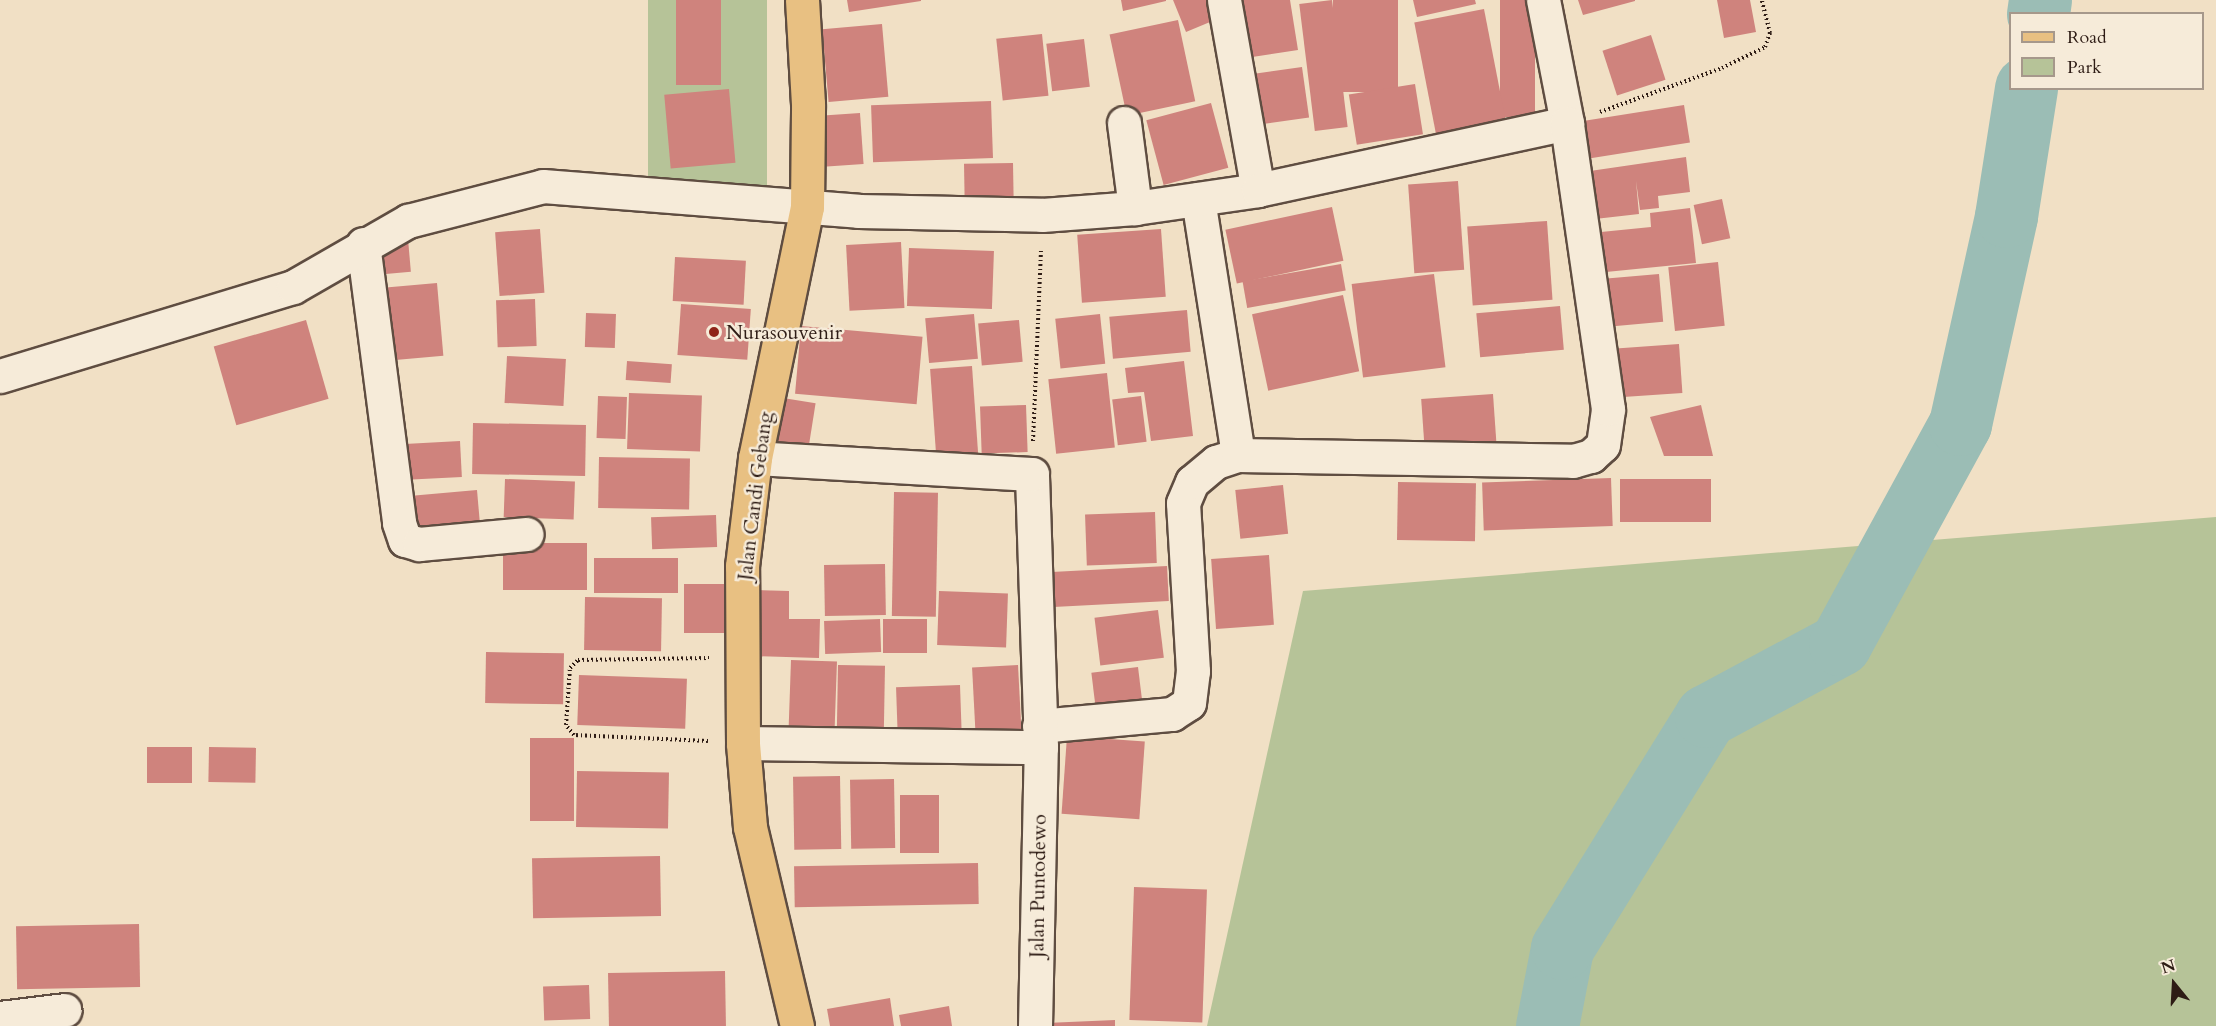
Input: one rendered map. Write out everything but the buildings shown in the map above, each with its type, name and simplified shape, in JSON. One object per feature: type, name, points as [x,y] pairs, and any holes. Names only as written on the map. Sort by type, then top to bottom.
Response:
[{"type":"main road","name":"Jalan Candi Gebang","points":[[797,1026],[750,827],[743,743],[742,566],[755,458],[807,207],[808,104],[802,0]]},
{"type":"street","points":[[1224,0],[1258,190]]},
{"type":"street","points":[[743,743],[1040,737],[1172,714],[1189,703],[1193,671],[1182,503],[1192,482],[1216,462],[1238,455],[1573,461],[1591,456],[1603,445],[1608,409],[1567,123],[1544,0]]},
{"type":"street","points":[[1124,123],[1135,208]]},
{"type":"street","points":[[0,376],[293,287],[363,244],[408,221],[543,186],[807,207],[1042,215],[1135,208],[1258,190],[1567,123]]},
{"type":"street","points":[[1198,200],[1238,455]]},
{"type":"street","points":[[363,244],[399,523],[405,540],[419,544],[527,534]]},
{"type":"street","points":[[755,458],[1032,474]]},
{"type":"street","name":"Jalan Puntodewo","points":[[1032,474],[1040,737],[1035,1026]]},
{"type":"street","points":[[0,1018],[65,1010]]},
{"type":"path","points":[[1567,123],[1749,57],[1769,41],[1762,0]]},
{"type":"path","points":[[1032,474],[1042,215]]},
{"type":"path","points":[[743,658],[578,660],[570,668],[566,725],[574,735],[743,743]]},
{"type":"green space","points":[[648,0],[767,0],[767,203],[648,203]]},
{"type":"green space","points":[[2216,517],[2216,1026],[1207,1026],[1303,591]]},
{"type":"waterway","points":[[2038,12],[2040,0]]},
{"type":"waterway","points":[[1547,1026],[1562,948],[1706,716],[1840,644],[1960,424],[2006,216],[2026,90]]},
{"type":"place","name":"Nurasouvenir","points":[[714,332]]}]
